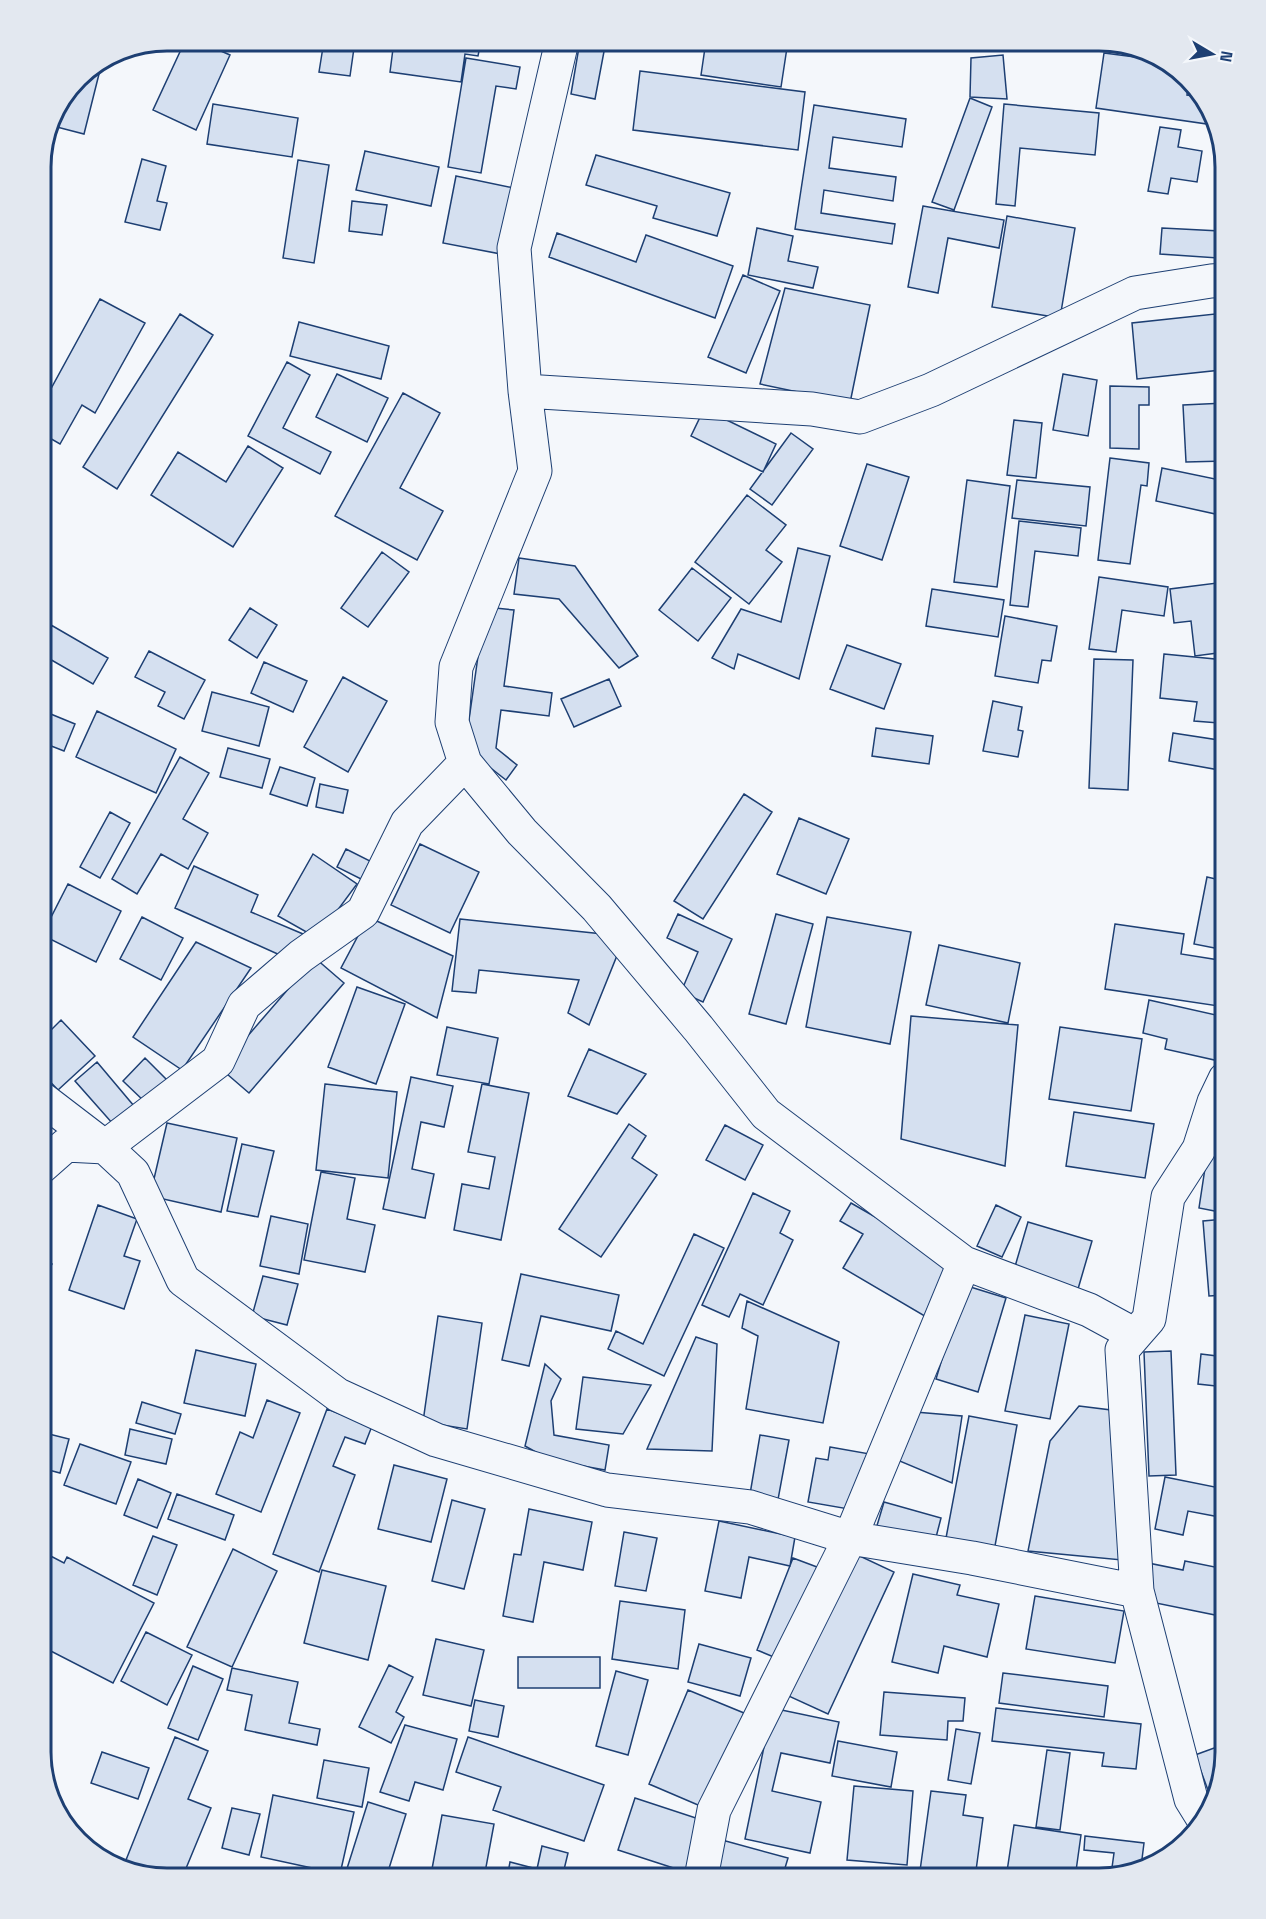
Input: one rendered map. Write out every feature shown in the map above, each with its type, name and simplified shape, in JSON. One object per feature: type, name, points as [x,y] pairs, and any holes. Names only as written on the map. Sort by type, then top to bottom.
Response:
[{"type":"street","points":[[560,51],[514,248],[525,391],[534,471],[456,667],[452,722],[465,763],[522,832],[597,908],[698,1028],[766,1114],[964,1263],[1089,1310],[1135,1335]]},
{"type":"street","points":[[525,391],[812,409],[860,417],[932,390],[1135,293],[1215,281]]},
{"type":"street","points":[[51,1159],[66,1146],[105,1147],[218,1061],[244,1005],[301,956],[363,912],[407,823],[465,763]]},
{"type":"street","points":[[1198,1811],[1191,1799],[1137,1591],[1122,1350],[1149,1319],[1168,1197],[1200,1149],[1215,1100]]},
{"type":"street","points":[[51,1106],[105,1147],[134,1173],[183,1280],[338,1395],[436,1440],[606,1490],[750,1507],[850,1538],[972,1558],[1137,1591]]},
{"type":"street","points":[[704,1868],[714,1810],[850,1538],[964,1263]]},
{"type":"building","points":[[180,51],[221,51],[230,55],[196,130],[153,110]]},
{"type":"building","points":[[322,51],[354,51],[350,76],[319,72]]},
{"type":"building","points":[[393,51],[479,51],[478,56],[465,54],[461,82],[390,72]]},
{"type":"building","points":[[578,51],[604,51],[595,99],[571,94]]},
{"type":"building","points":[[705,51],[786,51],[781,87],[701,75]]},
{"type":"building","points":[[1104,53],[1134,57],[1169,75],[1191,97],[1206,124],[1096,108]]},
{"type":"building","points":[[1003,55],[1007,99],[970,97],[971,58]]},
{"type":"building","points":[[466,58],[520,67],[516,89],[496,86],[481,173],[448,167]]},
{"type":"building","points":[[640,71],[805,92],[798,150],[633,130]]},
{"type":"building","points":[[99,74],[84,134],[58,127],[75,97]]},
{"type":"building","points":[[970,98],[992,107],[954,210],[932,202]]},
{"type":"building","points":[[213,104],[298,118],[292,157],[207,144]]},
{"type":"building","points":[[1004,104],[1099,113],[1095,155],[1020,148],[1015,206],[996,204]]},
{"type":"building","points":[[814,105],[906,119],[902,147],[833,137],[829,168],[896,177],[893,201],[824,190],[821,213],[895,224],[892,244],[795,229]]},
{"type":"building","points":[[1160,127],[1181,130],[1178,147],[1202,151],[1197,182],[1171,178],[1168,194],[1148,191]]},
{"type":"building","points":[[365,151],[439,167],[431,206],[356,190]]},
{"type":"building","points":[[596,155],[730,193],[717,236],[653,218],[657,206],[586,185]]},
{"type":"building","points":[[142,159],[166,166],[157,201],[167,203],[160,230],[125,222]]},
{"type":"building","points":[[298,160],[329,165],[314,263],[283,258]]},
{"type":"building","points":[[456,176],[514,188],[501,254],[443,243]]},
{"type":"building","points":[[352,201],[387,205],[382,235],[349,231]]},
{"type":"building","points":[[923,206],[1004,220],[999,248],[948,238],[938,293],[908,287]]},
{"type":"building","points":[[1007,216],[1075,228],[1060,318],[992,307]]},
{"type":"building","points":[[757,228],[793,236],[788,261],[818,267],[813,288],[748,275]]},
{"type":"building","points":[[1162,228],[1215,231],[1215,258],[1160,254]]},
{"type":"building","points":[[557,233],[636,262],[646,235],[733,266],[715,318],[549,257]]},
{"type":"building","points":[[743,275],[780,291],[746,373],[708,357]]},
{"type":"building","points":[[785,288],[870,305],[850,403],[760,384]]},
{"type":"building","points":[[100,299],[145,323],[95,413],[82,405],[60,444],[51,439],[51,389]]},
{"type":"building","points":[[180,314],[213,335],[117,489],[83,467]]},
{"type":"building","points":[[1215,314],[1215,371],[1137,379],[1132,323]]},
{"type":"building","points":[[299,322],[389,346],[381,379],[290,356]]},
{"type":"building","points":[[287,362],[310,375],[283,428],[331,452],[320,474],[248,436]]},
{"type":"building","points":[[337,374],[388,398],[367,442],[316,417]]},
{"type":"building","points":[[1063,374],[1097,380],[1088,436],[1053,430]]},
{"type":"building","points":[[1110,386],[1149,387],[1149,405],[1139,405],[1139,449],[1110,448]]},
{"type":"building","points":[[403,393],[440,413],[400,488],[443,511],[417,560],[335,516]]},
{"type":"building","points":[[1215,403],[1215,461],[1186,462],[1183,405]]},
{"type":"building","points":[[704,409],[776,444],[763,472],[691,436]]},
{"type":"building","points":[[1014,420],[1042,423],[1036,478],[1007,475]]},
{"type":"building","points":[[791,433],[813,449],[772,505],[750,489]]},
{"type":"building","points":[[248,446],[283,468],[233,547],[151,495],[178,452],[226,482]]},
{"type":"building","points":[[1110,458],[1149,463],[1147,486],[1141,485],[1130,564],[1098,560]]},
{"type":"building","points":[[867,464],[909,477],[882,560],[840,546]]},
{"type":"building","points":[[1162,468],[1215,479],[1215,514],[1156,501]]},
{"type":"building","points":[[967,480],[1010,486],[997,587],[954,582]]},
{"type":"building","points":[[1017,480],[1090,487],[1086,526],[1012,518]]},
{"type":"building","points":[[747,495],[786,525],[766,550],[782,562],[749,604],[695,562]]},
{"type":"building","points":[[1019,521],[1081,528],[1078,556],[1035,551],[1028,607],[1010,605]]},
{"type":"building","points":[[798,548],[830,556],[799,679],[738,654],[734,669],[712,658],[741,609],[781,622]]},
{"type":"building","points":[[382,552],[409,572],[368,627],[341,608]]},
{"type":"building","points":[[519,558],[575,566],[638,656],[619,668],[559,599],[514,594]]},
{"type":"building","points":[[692,568],[731,598],[698,641],[659,610]]},
{"type":"building","points":[[1099,577],[1168,587],[1164,616],[1122,610],[1116,652],[1089,649]]},
{"type":"building","points":[[1215,583],[1215,653],[1195,656],[1191,621],[1174,623],[1170,589]]},
{"type":"building","points":[[932,589],[1004,600],[998,637],[926,626]]},
{"type":"building","points":[[485,607],[514,610],[504,686],[552,693],[549,716],[501,710],[496,748],[517,765],[506,780],[465,748]]},
{"type":"building","points":[[250,608],[277,625],[257,658],[229,640]]},
{"type":"building","points":[[1005,616],[1057,626],[1051,661],[1042,660],[1038,683],[995,676]]},
{"type":"building","points":[[51,625],[108,658],[93,684],[51,660]]},
{"type":"building","points":[[847,645],[901,664],[884,709],[830,689]]},
{"type":"building","points":[[149,651],[205,680],[184,719],[158,706],[165,692],[135,677]]},
{"type":"building","points":[[1164,654],[1215,659],[1215,723],[1194,721],[1197,702],[1160,698]]},
{"type":"building","points":[[1094,659],[1133,660],[1128,790],[1089,788]]},
{"type":"building","points":[[264,662],[307,681],[293,712],[251,693]]},
{"type":"building","points":[[343,677],[387,701],[348,772],[304,747]]},
{"type":"building","points":[[609,679],[621,706],[574,727],[561,699]]},
{"type":"building","points":[[212,692],[269,707],[259,746],[202,731]]},
{"type":"building","points":[[993,701],[1022,707],[1018,730],[1023,731],[1018,757],[983,751]]},
{"type":"building","points":[[97,711],[176,749],[156,793],[76,757]]},
{"type":"building","points":[[51,714],[75,724],[64,751],[51,746]]},
{"type":"building","points":[[876,728],[933,736],[929,764],[872,756]]},
{"type":"building","points":[[1173,733],[1215,739],[1215,769],[1169,761]]},
{"type":"building","points":[[228,748],[270,759],[262,788],[220,777]]},
{"type":"building","points":[[180,757],[209,773],[183,819],[208,833],[188,869],[161,854],[137,894],[112,879]]},
{"type":"building","points":[[280,767],[315,778],[307,806],[270,794]]},
{"type":"building","points":[[320,784],[348,790],[343,813],[316,807]]},
{"type":"building","points":[[744,794],[772,812],[703,919],[674,901]]},
{"type":"building","points":[[110,812],[130,823],[100,878],[80,867]]},
{"type":"building","points":[[799,818],[849,839],[826,894],[777,874]]},
{"type":"building","points":[[420,844],[479,872],[450,933],[391,905]]},
{"type":"building","points":[[346,849],[370,861],[361,879],[337,867]]},
{"type":"building","points":[[313,854],[357,884],[317,938],[278,916]]},
{"type":"building","points":[[194,866],[258,895],[251,912],[303,934],[291,960],[175,908]]},
{"type":"building","points":[[1207,877],[1215,879],[1215,948],[1194,944]]},
{"type":"building","points":[[68,884],[121,911],[96,962],[51,940],[51,917]]},
{"type":"building","points":[[678,914],[732,939],[703,1002],[681,992],[698,952],[667,938]]},
{"type":"building","points":[[776,914],[813,924],[786,1024],[749,1014]]},
{"type":"building","points":[[142,917],[183,938],[161,980],[120,959]]},
{"type":"building","points":[[368,917],[453,956],[437,1018],[341,968]]},
{"type":"building","points":[[827,917],[911,932],[890,1044],[806,1027]]},
{"type":"building","points":[[460,919],[603,934],[618,953],[589,1025],[568,1013],[579,980],[479,970],[476,993],[452,991]]},
{"type":"building","points":[[1115,924],[1184,934],[1181,954],[1215,959],[1215,1006],[1105,989]]},
{"type":"building","points":[[196,942],[251,968],[182,1070],[133,1037]]},
{"type":"building","points":[[939,945],[1020,963],[1008,1023],[926,1005]]},
{"type":"building","points":[[315,958],[344,983],[249,1093],[220,1068]]},
{"type":"building","points":[[357,987],[405,1004],[376,1084],[328,1067]]},
{"type":"building","points":[[1149,1000],[1215,1015],[1215,1060],[1165,1049],[1167,1039],[1143,1033]]},
{"type":"building","points":[[911,1016],[1018,1025],[1005,1166],[901,1139]]},
{"type":"building","points":[[61,1020],[95,1056],[58,1090],[51,1083],[51,1030]]},
{"type":"building","points":[[447,1027],[498,1038],[489,1084],[437,1075]]},
{"type":"building","points":[[1060,1027],[1142,1039],[1131,1111],[1049,1099]]},
{"type":"building","points":[[589,1049],[646,1074],[617,1114],[568,1096]]},
{"type":"building","points":[[145,1058],[168,1081],[146,1103],[123,1081]]},
{"type":"building","points":[[97,1062],[134,1106],[113,1124],[75,1081]]},
{"type":"building","points":[[411,1077],[453,1086],[444,1127],[421,1122],[412,1169],[434,1174],[425,1218],[383,1209]]},
{"type":"building","points":[[325,1084],[397,1092],[388,1178],[316,1170]]},
{"type":"building","points":[[482,1084],[529,1093],[501,1240],[454,1230],[462,1184],[489,1189],[495,1157],[468,1152]]},
{"type":"building","points":[[1074,1112],[1154,1124],[1145,1178],[1066,1166]]},
{"type":"building","points":[[1212,1122],[1215,1122],[1215,1211],[1199,1208]]},
{"type":"building","points":[[167,1123],[237,1138],[221,1212],[150,1196]]},
{"type":"building","points":[[629,1124],[646,1136],[632,1158],[657,1175],[601,1257],[559,1229]]},
{"type":"building","points":[[725,1125],[763,1145],[745,1180],[706,1160]]},
{"type":"building","points":[[242,1144],[274,1151],[258,1217],[227,1211]]},
{"type":"building","points":[[321,1172],[355,1178],[347,1219],[375,1225],[365,1272],[304,1260]]},
{"type":"building","points":[[753,1193],[790,1211],[780,1233],[793,1240],[763,1305],[740,1294],[729,1317],[702,1305]]},
{"type":"building","points":[[851,1203],[959,1265],[928,1318],[843,1268],[863,1234],[840,1221]]},
{"type":"building","points":[[98,1205],[137,1219],[124,1256],[140,1261],[124,1309],[69,1290]]},
{"type":"building","points":[[996,1205],[1021,1217],[1002,1257],[977,1246]]},
{"type":"building","points":[[271,1216],[308,1224],[299,1274],[260,1266]]},
{"type":"building","points":[[1215,1220],[1215,1296],[1209,1296],[1203,1221]]},
{"type":"building","points":[[1028,1222],[1092,1241],[1078,1289],[1014,1270]]},
{"type":"building","points":[[694,1234],[724,1248],[664,1376],[608,1349],[616,1331],[643,1344]]},
{"type":"building","points":[[521,1274],[619,1295],[611,1331],[541,1316],[529,1366],[502,1360]]},
{"type":"building","points":[[263,1276],[298,1284],[287,1325],[252,1316]]},
{"type":"building","points":[[964,1285],[1006,1298],[978,1392],[936,1379]]},
{"type":"building","points":[[747,1301],[839,1342],[823,1423],[746,1409],[758,1336],[742,1328]]},
{"type":"building","points":[[1025,1315],[1069,1324],[1050,1419],[1005,1411]]},
{"type":"building","points":[[438,1316],[482,1323],[467,1429],[423,1422]]},
{"type":"building","points":[[696,1337],[717,1344],[712,1451],[647,1449]]},
{"type":"building","points":[[196,1350],[256,1364],[245,1416],[184,1403]]},
{"type":"building","points":[[1171,1351],[1176,1475],[1149,1476],[1144,1352]]},
{"type":"building","points":[[1201,1354],[1215,1356],[1215,1386],[1198,1384]]},
{"type":"building","points":[[545,1364],[561,1379],[551,1401],[554,1435],[609,1445],[605,1470],[550,1460],[525,1446]]},
{"type":"building","points":[[583,1377],[651,1385],[623,1434],[576,1429]]},
{"type":"building","points":[[267,1400],[300,1413],[261,1512],[216,1494],[240,1432],[253,1438]]},
{"type":"building","points":[[142,1402],[181,1414],[175,1434],[136,1423]]},
{"type":"building","points":[[1079,1406],[1111,1410],[1122,1560],[1028,1551],[1050,1441]]},
{"type":"building","points":[[327,1409],[372,1426],[365,1444],[345,1437],[333,1466],[355,1475],[319,1572],[273,1554]]},
{"type":"building","points":[[915,1412],[962,1416],[952,1483],[890,1457]]},
{"type":"building","points":[[969,1416],[1017,1425],[995,1546],[946,1538]]},
{"type":"building","points":[[130,1429],[172,1439],[166,1464],[125,1455]]},
{"type":"building","points":[[51,1434],[69,1439],[60,1473],[51,1471]]},
{"type":"building","points":[[760,1435],[789,1440],[777,1505],[749,1500]]},
{"type":"building","points":[[80,1444],[131,1462],[116,1504],[64,1485]]},
{"type":"building","points":[[830,1447],[870,1454],[860,1511],[808,1502],[816,1458],[828,1460]]},
{"type":"building","points":[[394,1465],[447,1479],[431,1542],[378,1529]]},
{"type":"building","points":[[1165,1477],[1215,1487],[1215,1516],[1188,1511],[1183,1535],[1155,1529]]},
{"type":"building","points":[[138,1479],[171,1493],[157,1528],[124,1515]]},
{"type":"building","points":[[177,1494],[234,1515],[225,1540],[168,1519]]},
{"type":"building","points":[[452,1500],[485,1509],[464,1589],[432,1581]]},
{"type":"building","points":[[884,1502],[941,1518],[934,1545],[876,1529]]},
{"type":"building","points":[[529,1509],[592,1522],[583,1570],[544,1562],[533,1622],[503,1616],[514,1554],[521,1555]]},
{"type":"building","points":[[719,1521],[795,1537],[790,1566],[749,1557],[741,1598],[705,1591]]},
{"type":"building","points":[[624,1532],[657,1538],[646,1591],[615,1586]]},
{"type":"building","points":[[153,1536],[177,1545],[157,1595],[133,1585]]},
{"type":"building","points":[[233,1549],[277,1571],[232,1667],[187,1647]]},
{"type":"building","points":[[847,1550],[894,1572],[828,1714],[782,1693]]},
{"type":"building","points":[[51,1556],[64,1563],[67,1557],[154,1603],[113,1683],[51,1651]]},
{"type":"building","points":[[793,1558],[817,1567],[781,1660],[757,1650]]},
{"type":"building","points":[[1185,1561],[1215,1567],[1215,1615],[1141,1600],[1148,1563],[1183,1570]]},
{"type":"building","points":[[322,1570],[386,1586],[368,1660],[304,1643]]},
{"type":"building","points":[[913,1574],[960,1585],[957,1595],[999,1604],[987,1657],[944,1646],[938,1673],[892,1662]]},
{"type":"building","points":[[1035,1596],[1124,1611],[1115,1663],[1026,1649]]},
{"type":"building","points":[[620,1601],[685,1610],[678,1669],[612,1659]]},
{"type":"building","points":[[146,1632],[192,1655],[167,1705],[121,1681]]},
{"type":"building","points":[[436,1639],[484,1650],[471,1706],[423,1695]]},
{"type":"building","points":[[699,1644],[751,1658],[740,1696],[688,1682]]},
{"type":"building","points":[[518,1657],[600,1657],[600,1688],[518,1688]]},
{"type":"building","points":[[389,1665],[413,1677],[396,1712],[404,1717],[391,1743],[359,1727]]},
{"type":"building","points":[[193,1666],[223,1679],[198,1740],[168,1728]]},
{"type":"building","points":[[232,1668],[298,1682],[289,1723],[320,1729],[317,1745],[245,1730],[252,1695],[227,1690]]},
{"type":"building","points":[[616,1671],[648,1680],[628,1755],[596,1746]]},
{"type":"building","points":[[1003,1673],[1108,1686],[1104,1717],[999,1703]]},
{"type":"building","points":[[688,1690],[744,1713],[705,1808],[649,1784]]},
{"type":"building","points":[[884,1692],[965,1698],[963,1721],[948,1721],[947,1740],[880,1735]]},
{"type":"building","points":[[475,1700],[504,1706],[498,1737],[469,1731]]},
{"type":"building","points":[[772,1708],[839,1722],[830,1763],[781,1753],[772,1791],[821,1802],[810,1853],[745,1839]]},
{"type":"building","points":[[996,1708],[1141,1724],[1136,1769],[1102,1766],[1104,1753],[992,1741]]},
{"type":"building","points":[[405,1725],[457,1739],[443,1790],[415,1782],[409,1801],[380,1792]]},
{"type":"building","points":[[956,1729],[980,1733],[971,1784],[948,1780]]},
{"type":"building","points":[[175,1737],[208,1751],[188,1799],[211,1808],[186,1868],[160,1868],[126,1860]]},
{"type":"building","points":[[468,1737],[604,1785],[584,1841],[493,1810],[501,1787],[456,1772]]},
{"type":"building","points":[[838,1741],[897,1752],[891,1787],[832,1776]]},
{"type":"building","points":[[1215,1748],[1214,1767],[1208,1790],[1195,1755]]},
{"type":"building","points":[[1047,1750],[1070,1753],[1060,1830],[1036,1827]]},
{"type":"building","points":[[102,1752],[149,1768],[138,1799],[91,1783]]},
{"type":"building","points":[[324,1760],[369,1768],[362,1807],[317,1798]]},
{"type":"building","points":[[854,1786],[913,1791],[907,1865],[847,1860]]},
{"type":"building","points":[[931,1791],[966,1795],[963,1815],[983,1818],[976,1868],[920,1868]]},
{"type":"building","points":[[273,1795],[354,1812],[341,1868],[312,1868],[261,1857]]},
{"type":"building","points":[[635,1798],[708,1822],[694,1868],[674,1868],[618,1850]]},
{"type":"building","points":[[368,1802],[406,1814],[389,1868],[347,1868]]},
{"type":"building","points":[[232,1808],[260,1814],[249,1855],[222,1848]]},
{"type":"building","points":[[442,1815],[494,1824],[486,1868],[432,1868]]},
{"type":"building","points":[[1014,1825],[1081,1835],[1076,1868],[1008,1868]]},
{"type":"building","points":[[1085,1836],[1144,1843],[1142,1859],[1114,1867],[1112,1867],[1114,1853],[1084,1850]]},
{"type":"building","points":[[722,1840],[788,1858],[785,1868],[715,1868]]},
{"type":"building","points":[[542,1846],[568,1853],[564,1868],[537,1868]]},
{"type":"building","points":[[510,1862],[533,1868],[509,1868]]}]
